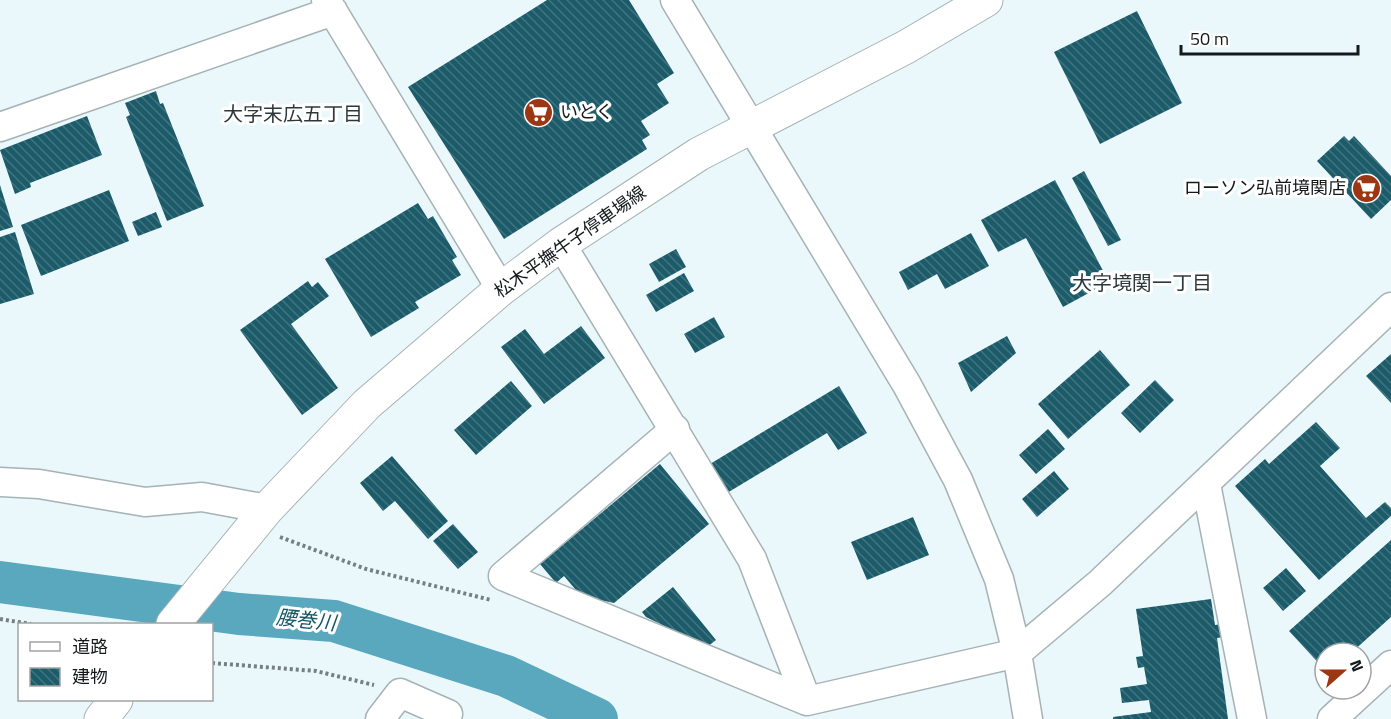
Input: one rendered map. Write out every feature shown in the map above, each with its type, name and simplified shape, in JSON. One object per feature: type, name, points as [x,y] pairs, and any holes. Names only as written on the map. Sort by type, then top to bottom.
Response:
[{"type":"main road","name":"松木平撫牛子停車場線","points":[[174,623],[260,518],[367,404],[501,289],[561,244],[699,154],[906,47],[986,0]]},
{"type":"main road","points":[[101,719],[114,701]]},
{"type":"street","points":[[675,0],[907,385],[958,480],[999,579],[1017,653],[1028,719]]},
{"type":"street","points":[[0,127],[330,6],[501,289]]},
{"type":"street","points":[[561,244],[752,559],[807,701]]},
{"type":"street","points":[[675,429],[503,576],[807,701],[1017,653],[1100,583],[1388,314]]},
{"type":"street","points":[[0,482],[39,484],[145,502],[202,497],[260,518]]},
{"type":"street","points":[[1206,484],[1252,719]]},
{"type":"street","points":[[1332,719],[1391,665]]},
{"type":"street","points":[[380,719],[400,693],[448,714]]},
{"type":"path","points":[[260,518],[366,569],[476,594],[498,603]]},
{"type":"path","points":[[0,619],[25,623]]},
{"type":"path","points":[[213,663],[316,671],[400,693]]},
{"type":"building","name":"いとく","points":[[547,0],[629,0],[674,73],[657,84],[669,103],[641,121],[650,135],[642,140],[647,149],[504,239],[408,87]]},
{"type":"building","points":[[1137,11],[1182,103],[1100,144],[1054,52]]},
{"type":"building","points":[[156,91],[160,104],[163,103],[204,206],[167,221],[126,117],[130,115],[125,103]]},
{"type":"building","points":[[87,116],[102,155],[30,183],[31,187],[15,194],[0,150]]},
{"type":"building","name":"ローソン弘前境関店","points":[[1344,136],[1349,141],[1354,136],[1391,176],[1391,200],[1371,219],[1317,161]]},
{"type":"building","points":[[1084,171],[1121,240],[1108,246],[1072,178]]},
{"type":"building","points":[[1055,180],[1109,282],[1063,307],[1026,238],[998,252],[981,220]]},
{"type":"building","points":[[0,185],[13,227],[0,231]]},
{"type":"building","points":[[109,190],[129,241],[41,276],[21,225]]},
{"type":"building","points":[[418,203],[428,219],[433,216],[457,257],[452,260],[461,275],[415,302],[419,308],[371,337],[325,259]]},
{"type":"building","points":[[156,212],[162,227],[138,236],[132,222]]},
{"type":"building","points":[[15,232],[34,294],[0,304],[0,237]]},
{"type":"building","points":[[971,233],[989,266],[945,289],[937,274],[908,290],[899,272]]},
{"type":"building","points":[[676,249],[686,267],[659,282],[649,264]]},
{"type":"building","points":[[684,273],[694,291],[656,312],[646,295]]},
{"type":"building","points":[[308,281],[312,287],[318,282],[329,296],[291,324],[338,388],[302,415],[240,330]]},
{"type":"building","points":[[714,317],[725,337],[695,353],[684,334]]},
{"type":"building","points":[[581,326],[605,358],[544,404],[501,347],[525,329],[544,354]]},
{"type":"building","points":[[1007,336],[1016,353],[971,392],[958,363]]},
{"type":"building","points":[[1100,350],[1130,385],[1068,439],[1038,404]]},
{"type":"building","points":[[1391,354],[1391,403],[1366,376]]},
{"type":"building","points":[[1155,380],[1174,400],[1140,433],[1121,413]]},
{"type":"building","points":[[511,381],[532,406],[476,455],[454,430]]},
{"type":"building","points":[[839,386],[867,433],[838,450],[827,433],[727,493],[710,464]]},
{"type":"building","points":[[1316,422],[1340,448],[1320,466],[1366,518],[1385,502],[1391,508],[1391,516],[1319,580],[1235,486],[1265,459],[1269,464]]},
{"type":"building","points":[[1048,429],[1065,449],[1036,474],[1019,455]]},
{"type":"building","points":[[392,456],[448,521],[428,539],[395,501],[383,511],[360,483]]},
{"type":"building","points":[[660,464],[709,524],[614,603],[581,596],[564,576],[556,583],[540,564]]},
{"type":"building","points":[[1054,471],[1069,489],[1037,517],[1022,499]]},
{"type":"building","points":[[913,517],[929,555],[867,580],[851,542]]},
{"type":"building","points":[[453,524],[478,552],[458,569],[433,541]]},
{"type":"building","points":[[1391,540],[1391,617],[1364,641],[1313,641],[1313,657],[1289,631]]},
{"type":"building","points":[[1286,568],[1306,591],[1283,611],[1263,588]]},
{"type":"building","points":[[673,587],[716,640],[707,647],[646,617],[642,612]]},
{"type":"building","points":[[1211,599],[1215,625],[1222,624],[1223,637],[1217,638],[1228,719],[1113,719],[1113,717],[1151,712],[1149,700],[1122,703],[1120,688],[1147,684],[1144,667],[1138,668],[1136,657],[1143,656],[1136,609]]},
{"type":"waterway","name":"腰巻川","points":[[0,582],[239,614],[334,621],[506,676],[597,719]]},
{"type":"place","name":"いとく","points":[[539,112]]},
{"type":"place","name":"ローソン弘前境関店","points":[[1367,188]]},
{"type":"district","name":"大字末広五丁目","points":[[293,114]]},
{"type":"district","name":"大字境関一丁目","points":[[1142,283]]}]
